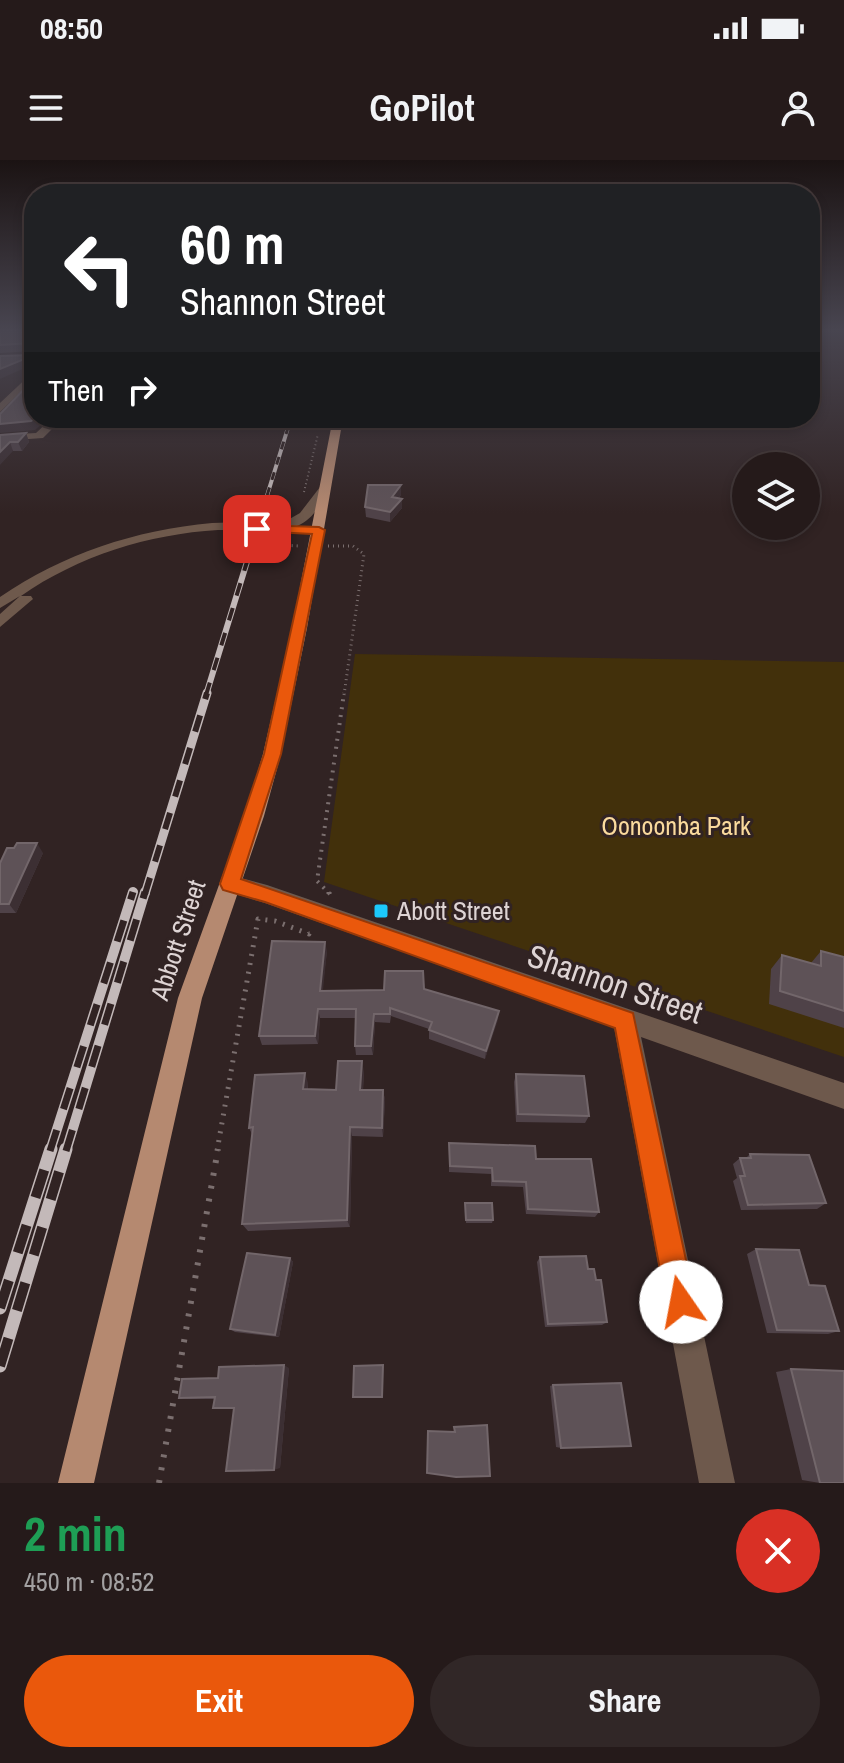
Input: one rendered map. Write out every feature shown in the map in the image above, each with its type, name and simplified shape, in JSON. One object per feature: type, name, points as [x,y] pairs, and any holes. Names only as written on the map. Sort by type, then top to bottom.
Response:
[{"type":"main road","name":"Abbott Street","points":[[76,1483],[190,998],[205,944],[230,884],[273,754],[318,538],[336,428]]},
{"type":"street","points":[[0,409],[18,390]]},
{"type":"street","points":[[0,438],[39,436],[47,428]]},
{"type":"street","points":[[0,622],[12,596],[72,560],[137,539],[208,527],[292,523],[304,515],[324,490]]},
{"type":"street","points":[[12,596],[86,562],[143,543],[193,534],[274,529],[318,538]]},
{"type":"street","name":"Shannon Street","points":[[230,884],[267,894],[844,1096]]},
{"type":"street","points":[[625,1021],[717,1483]]},
{"type":"path","points":[[303,499],[319,429]]},
{"type":"path","points":[[159,1483],[258,919],[275,921],[309,934],[330,893],[317,881],[364,554],[353,546],[318,538],[276,543],[272,537],[274,529]]},
{"type":"green space","name":"Oonoonba Park","points":[[355,654],[844,662],[844,1057],[324,882]]},
{"type":"building","points":[[24,390],[24,422],[0,424],[0,414]]},
{"type":"building","points":[[26,433],[18,442],[10,442],[0,452],[0,435]]},
{"type":"building","points":[[368,485],[401,485],[392,497],[402,499],[390,512],[365,507]]},
{"type":"building","points":[[17,843],[37,843],[9,904],[0,904],[0,863],[7,848],[14,848]]},
{"type":"building","points":[[272,941],[325,942],[320,991],[384,990],[385,971],[423,971],[424,989],[499,1011],[486,1051],[429,1030],[432,1022],[390,1008],[390,1014],[374,1014],[371,1046],[355,1046],[356,1009],[318,1009],[315,1036],[259,1036]]},
{"type":"building","points":[[821,951],[844,957],[844,1011],[780,991],[782,955],[821,966]]},
{"type":"building","points":[[338,1061],[362,1061],[360,1090],[383,1090],[382,1128],[350,1127],[347,1220],[242,1224],[253,1127],[249,1128],[255,1075],[305,1073],[303,1089],[336,1090]]},
{"type":"building","points":[[516,1074],[584,1076],[589,1116],[518,1114]]},
{"type":"building","points":[[449,1143],[535,1146],[536,1159],[591,1159],[599,1212],[528,1209],[526,1182],[493,1181],[492,1168],[450,1166]]},
{"type":"building","points":[[750,1154],[809,1155],[826,1203],[748,1205],[740,1176],[745,1176],[740,1158],[751,1158]]},
{"type":"building","points":[[465,1203],[492,1203],[493,1220],[466,1220]]},
{"type":"building","points":[[756,1249],[799,1250],[809,1285],[825,1286],[839,1331],[777,1330]]},
{"type":"building","points":[[247,1253],[290,1258],[275,1335],[230,1329]]},
{"type":"building","points":[[586,1256],[588,1269],[594,1269],[596,1280],[601,1280],[607,1322],[548,1324],[540,1257]]},
{"type":"building","points":[[284,1365],[274,1470],[226,1471],[234,1408],[213,1408],[215,1397],[179,1398],[182,1379],[218,1378],[219,1367]]},
{"type":"building","points":[[383,1365],[382,1397],[353,1397],[354,1366]]},
{"type":"building","points":[[791,1369],[844,1371],[844,1483],[820,1483]]},
{"type":"building","points":[[621,1383],[631,1446],[561,1448],[553,1385]]},
{"type":"building","points":[[487,1425],[490,1476],[456,1477],[427,1473],[428,1431],[455,1432],[454,1427]]},
{"type":"railway","points":[[253,541],[288,428]]},
{"type":"railway","points":[[206,695],[254,539]]},
{"type":"railway","points":[[145,894],[207,693]]},
{"type":"railway","points":[[50,1151],[133,892]]},
{"type":"railway","points":[[66,1151],[145,892]]},
{"type":"railway","points":[[0,1308],[51,1149]]},
{"type":"railway","points":[[0,1366],[66,1149]]},
{"type":"place","name":"Abott Street","points":[[381,911]]},
{"type":"route","points":[[257,529],[319,530],[273,754],[259,804],[230,884],[267,894],[625,1021],[681,1302]]}]
